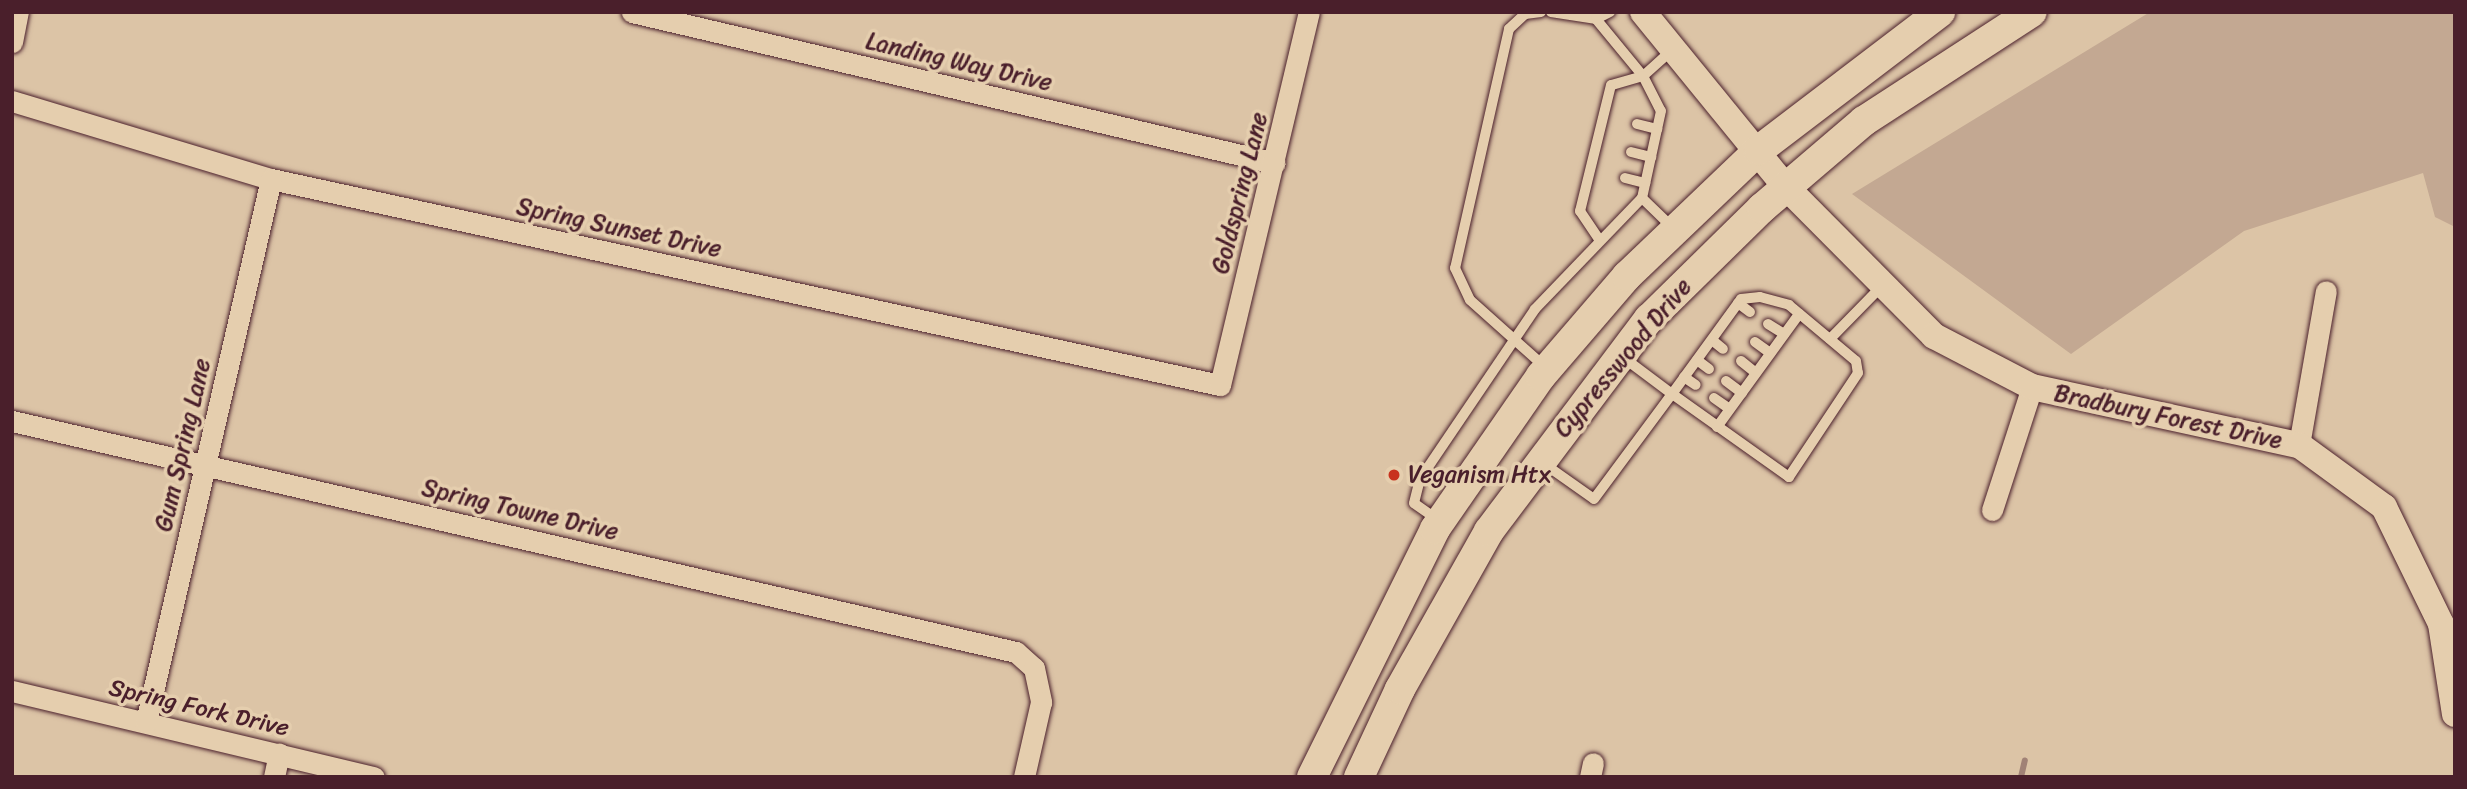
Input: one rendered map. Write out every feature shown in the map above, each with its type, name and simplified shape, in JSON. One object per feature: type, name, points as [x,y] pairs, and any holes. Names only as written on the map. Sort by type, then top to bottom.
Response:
[{"type":"main road","name":"Cypresswood Drive","points":[[1311,777],[1353,683],[1440,521],[1547,369],[1674,229],[1759,150],[1940,12]]},
{"type":"main road","name":"Cypresswood Drive","points":[[1359,777],[1400,689],[1481,545],[1539,460],[1619,355],[1785,186],[1864,121],[2032,12]]},
{"type":"main road","points":[[1440,521],[1481,545]]},
{"type":"street","points":[[12,42],[18,12]]},
{"type":"street","name":"Landing Way Drive","points":[[632,12],[1275,163]]},
{"type":"street","name":"Goldspring Lane","points":[[1220,385],[1309,12]]},
{"type":"street","name":"Bradbury Forest Drive","points":[[1646,14],[1759,150],[1785,186],[1881,287],[1934,337],[2032,387],[2299,445],[2384,507],[2448,616],[2455,714]]},
{"type":"street","name":"Spring Sunset Drive","points":[[12,101],[271,179],[1220,385]]},
{"type":"street","name":"Gum Spring Lane","points":[[146,722],[271,179]]},
{"type":"street","points":[[2299,445],[2326,291]]},
{"type":"street","points":[[1992,510],[2032,387]]},
{"type":"street","name":"Spring Towne Drive","points":[[12,421],[1016,652],[1034,668],[1041,702],[1024,777]]},
{"type":"street","name":"Spring Fork Drive","points":[[12,691],[374,777]]},
{"type":"street","points":[[274,777],[279,754]]},
{"type":"lane","points":[[1541,12],[1525,14],[1509,29],[1455,268],[1470,300],[1547,369]]},
{"type":"lane","points":[[1551,12],[1596,19],[1609,12]]},
{"type":"lane","points":[[1440,521],[1414,503],[1413,493],[1513,341],[1599,239],[1642,198],[1661,111],[1643,76],[1596,19]]},
{"type":"lane","points":[[1599,239],[1580,211],[1596,171],[1609,116],[1611,85],[1643,76],[1674,48]]},
{"type":"lane","points":[[1637,124],[1657,129]]},
{"type":"lane","points":[[1630,152],[1651,157]]},
{"type":"lane","points":[[1625,178],[1645,183]]},
{"type":"lane","points":[[1642,198],[1674,229]]},
{"type":"lane","points":[[1830,339],[1881,287]]},
{"type":"lane","points":[[1539,460],[1594,499],[1672,394],[1684,377],[1712,340],[1738,303],[1760,297],[1799,314],[1856,361],[1858,373],[1789,477],[1717,427],[1672,394],[1619,355]]},
{"type":"lane","points":[[1738,303],[1750,312]]},
{"type":"lane","points":[[1717,427],[1799,314]]},
{"type":"lane","points":[[1725,321],[1737,330]]},
{"type":"lane","points":[[1768,324],[1784,334]]},
{"type":"lane","points":[[1712,340],[1723,349]]},
{"type":"lane","points":[[1755,342],[1770,353]]},
{"type":"lane","points":[[1697,360],[1709,369]]},
{"type":"lane","points":[[1741,361],[1756,373]]},
{"type":"lane","points":[[1684,377],[1696,385]]},
{"type":"lane","points":[[1726,381],[1742,393]]},
{"type":"lane","points":[[1714,398],[1730,409]]},
{"type":"shaded area","points":[[2150,12],[2455,12],[2455,227],[2435,217],[2423,173],[2244,231],[2071,354],[1852,194]]},
{"type":"waterway","points":[[2021,777],[2025,760]]},
{"type":"place","name":"Veganism Htx","points":[[1394,475]]}]
